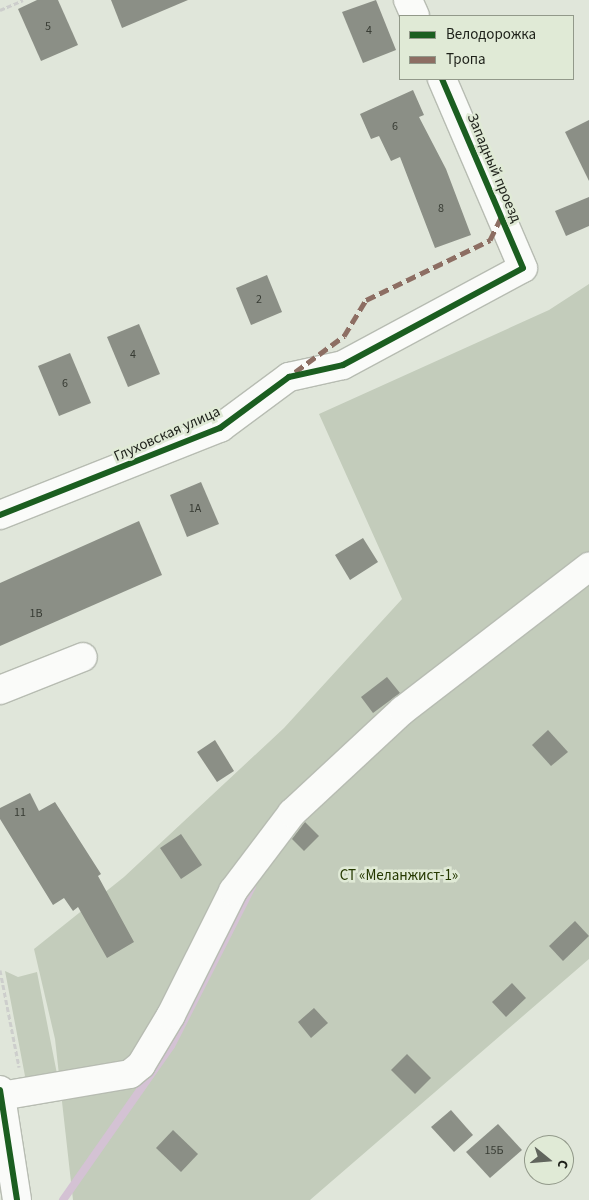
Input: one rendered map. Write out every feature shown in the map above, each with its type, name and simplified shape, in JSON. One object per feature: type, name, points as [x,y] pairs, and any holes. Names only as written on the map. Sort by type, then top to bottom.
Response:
[{"type":"street","points":[[408,0],[415,15]]},
{"type":"street","name":"Западный проезд","points":[[442,80],[523,268]]},
{"type":"street","name":"Глуховская улица","points":[[0,515],[220,428],[289,377],[343,365],[523,268]]},
{"type":"street","points":[[16,1200],[1,1093],[130,1074],[140,1065],[171,1015],[233,891],[292,813],[403,710],[589,567]]},
{"type":"street","points":[[0,690],[83,657]]},
{"type":"path","points":[[0,10],[23,0]]},
{"type":"green space","name":"СТ «Меланжист-1»","points":[[589,284],[589,959],[310,1200],[73,1200],[55,1039],[34,949],[124,877],[284,728],[402,599],[319,414],[549,310]]},
{"type":"green space","points":[[5,971],[18,977],[37,972],[58,1079],[29,1081],[25,1076]]},
{"type":"building","points":[[37,0],[58,0],[78,45],[41,61],[18,9]]},
{"type":"building","points":[[111,0],[188,0],[122,28]]},
{"type":"building","points":[[376,0],[396,50],[363,63],[342,12]]},
{"type":"building","points":[[413,90],[424,115],[419,117],[446,169],[471,235],[435,248],[400,157],[391,161],[379,136],[371,139],[360,114]]},
{"type":"building","points":[[589,120],[589,181],[565,132]]},
{"type":"building","points":[[589,197],[589,226],[566,236],[555,211]]},
{"type":"building","points":[[267,275],[282,312],[251,325],[236,288]]},
{"type":"building","points":[[139,324],[160,374],[128,387],[107,337]]},
{"type":"building","points":[[70,353],[91,403],[59,416],[38,366]]},
{"type":"building","points":[[201,482],[219,524],[187,537],[170,495]]},
{"type":"building","points":[[139,521],[162,575],[0,646],[0,583]]},
{"type":"building","points":[[363,538],[378,562],[350,580],[335,555]]},
{"type":"building","points":[[387,677],[400,693],[373,713],[361,697]]},
{"type":"building","points":[[548,730],[568,752],[551,766],[532,745]]},
{"type":"building","points":[[215,740],[234,771],[217,782],[197,752]]},
{"type":"building","points":[[30,793],[39,811],[55,802],[101,874],[98,876],[134,942],[107,958],[78,907],[73,911],[64,898],[53,905],[0,819],[0,808]]},
{"type":"building","points":[[305,822],[319,836],[304,851],[292,839]]},
{"type":"building","points":[[181,834],[202,865],[181,879],[160,848]]},
{"type":"building","points":[[575,921],[589,936],[563,961],[549,946]]},
{"type":"building","points":[[512,983],[526,998],[506,1017],[492,1002]]},
{"type":"building","points":[[314,1008],[328,1023],[311,1038],[298,1022]]},
{"type":"building","points":[[407,1054],[431,1078],[415,1094],[391,1070]]},
{"type":"building","points":[[451,1110],[473,1135],[454,1152],[431,1127]]},
{"type":"building","points":[[498,1124],[522,1150],[490,1178],[466,1152]]},
{"type":"building","points":[[173,1130],[198,1154],[181,1172],[156,1148]]},
{"type":"waterway","points":[[63,1200],[171,1046],[252,886]]},
{"type":"marked path","points":[[295,372],[344,336],[366,300],[490,240],[501,217]]},
{"type":"cycle path","points":[[0,515],[220,428],[289,377],[343,365],[523,268],[442,80]]},
{"type":"cycle path","points":[[0,1090],[17,1200]]}]
